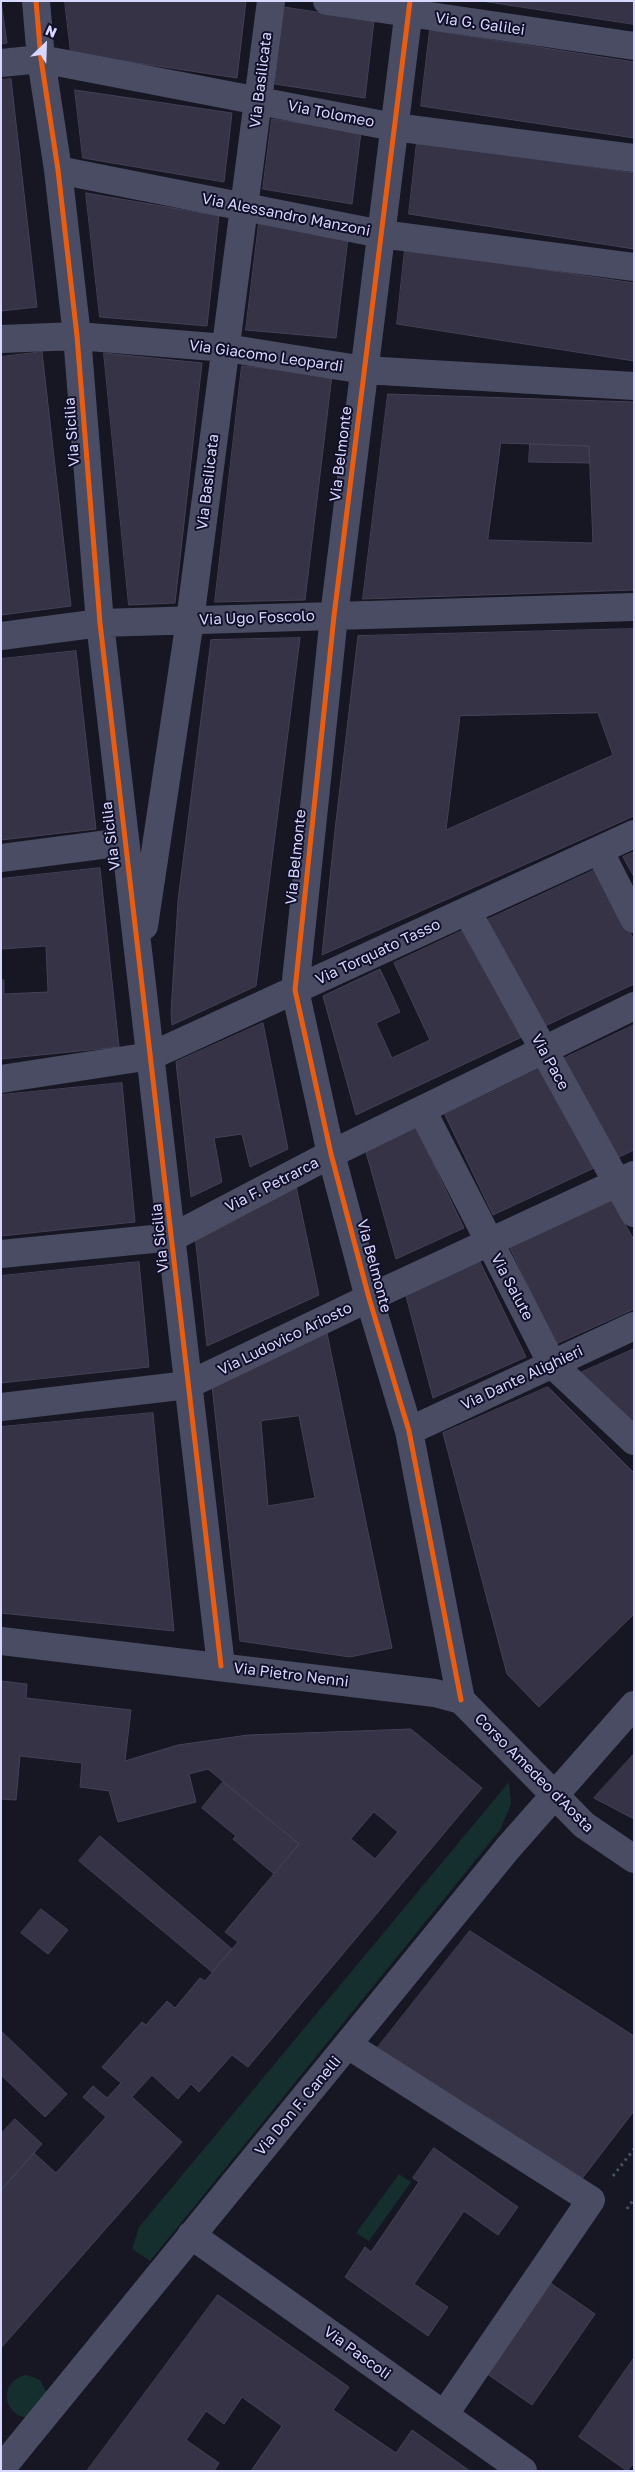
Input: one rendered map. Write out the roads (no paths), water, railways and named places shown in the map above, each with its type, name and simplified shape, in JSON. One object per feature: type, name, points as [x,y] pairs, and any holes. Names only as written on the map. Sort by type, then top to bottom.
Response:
[{"type":"street","name":"Via Sicilia","points":[[36,1],[41,59],[58,170],[78,336],[100,623],[124,842],[173,1237],[188,1385],[221,1666]]},
{"type":"street","name":"Via Basilicata","points":[[139,961],[190,620],[271,1]]},
{"type":"street","name":"Via G. Galilei","points":[[327,1],[409,7],[634,46]]},
{"type":"street","name":"Via Belmonte","points":[[409,7],[334,616],[295,990],[331,1154],[369,1298],[409,1431],[462,1700]]},
{"type":"street","name":"Via Tolomeo","points":[[1,63],[41,59],[394,127],[634,158]]},
{"type":"street","name":"Via Alessandro Manzoni","points":[[58,170],[381,234],[634,267]]},
{"type":"street","name":"Via Giacomo Leopardi","points":[[1,339],[78,336],[226,348],[364,370],[634,386]]},
{"type":"street","name":"Via Ugo Foscolo","points":[[1,636],[100,623],[634,607]]},
{"type":"street","name":"Via Torquato Tasso","points":[[1,1079],[151,1056],[634,834]]},
{"type":"street","points":[[1,858],[124,842]]},
{"type":"street","points":[[598,850],[634,919]]},
{"type":"street","name":"Via Pace","points":[[467,911],[542,1050],[626,1179],[634,1213]]},
{"type":"street","name":"Via F. Petrarca","points":[[1,1254],[173,1237],[331,1154],[634,1006]]},
{"type":"street","name":"Via Salute","points":[[422,1110],[552,1364],[634,1441]]},
{"type":"street","name":"Via Ludovico Ariosto","points":[[1,1407],[188,1385],[369,1298],[626,1179]]},
{"type":"street","name":"Via Dante Alighieri","points":[[409,1431],[634,1326]]},
{"type":"street","name":"Via Pietro Nenni","points":[[1,1641],[435,1693],[462,1700]]},
{"type":"street","name":"Corso Amedeo d'Aosta","points":[[462,1700],[584,1825],[634,1859]]},
{"type":"street","name":"Via Don F. Canelli","points":[[1,2469],[45,2418],[191,2235],[553,1795],[634,1704]]},
{"type":"street","points":[[348,2045],[591,2200],[444,2415]]},
{"type":"street","name":"Via Pascoli","points":[[191,2235],[523,2471]]},
{"type":"street","points":[[1,2439],[45,2418]]}]
